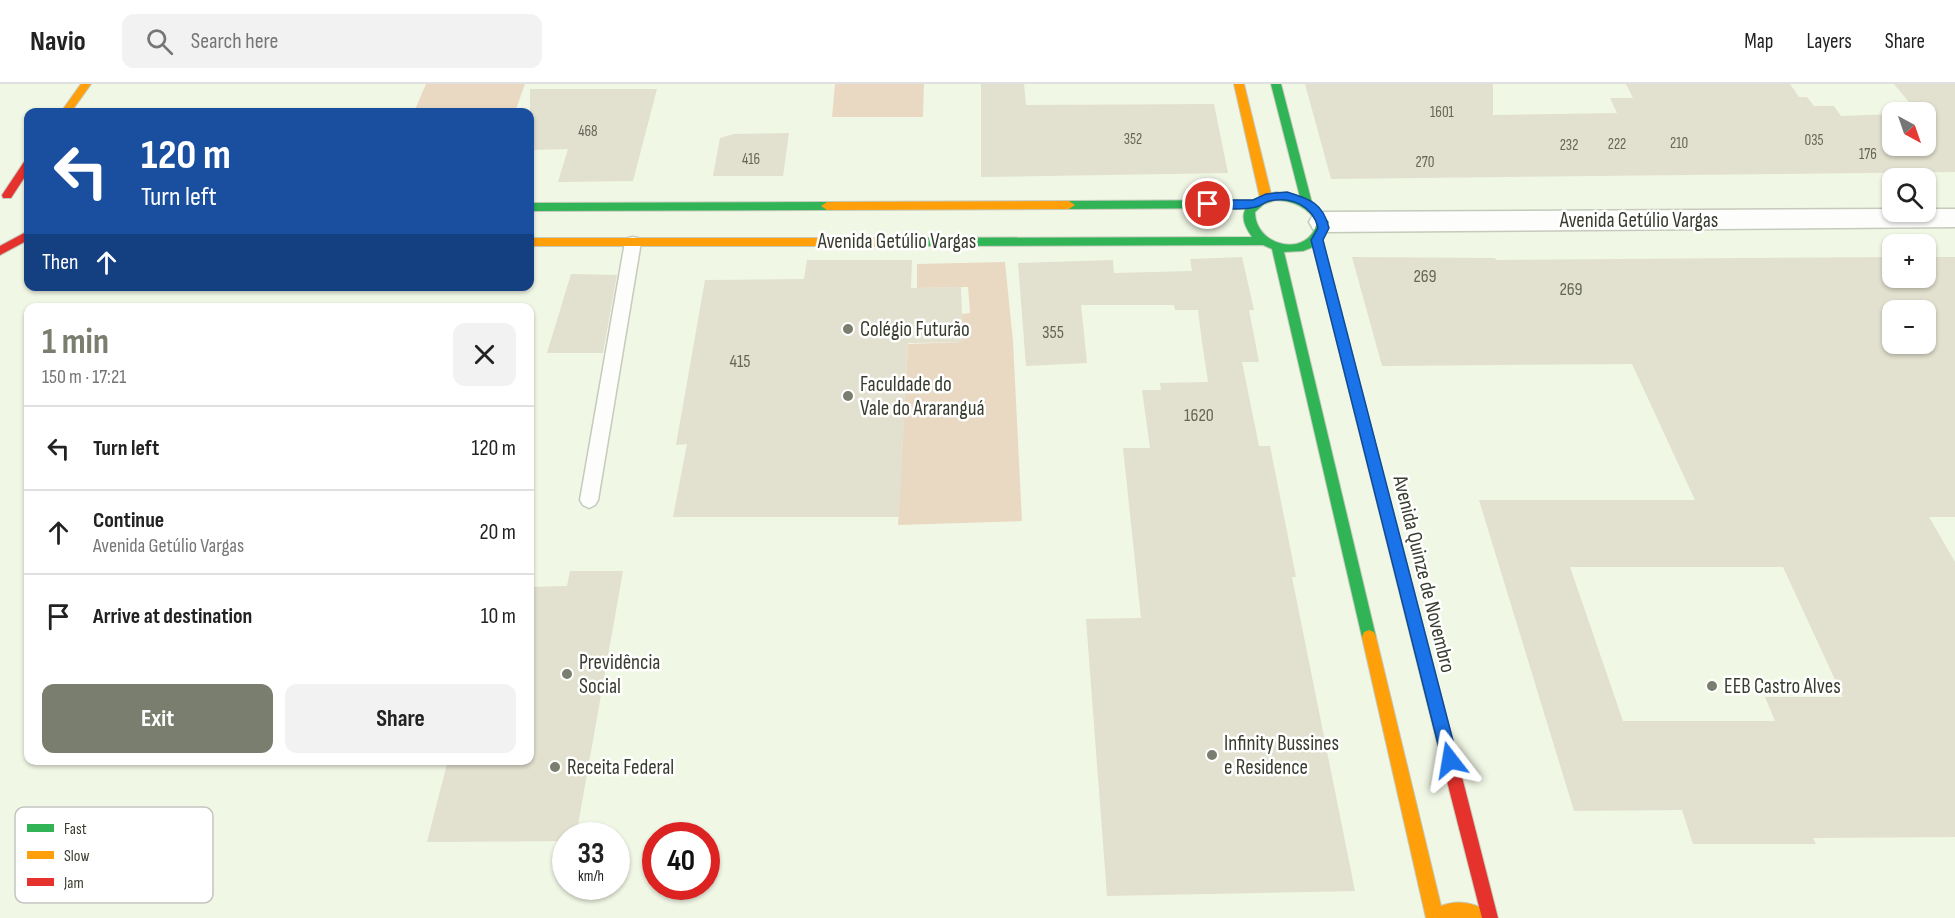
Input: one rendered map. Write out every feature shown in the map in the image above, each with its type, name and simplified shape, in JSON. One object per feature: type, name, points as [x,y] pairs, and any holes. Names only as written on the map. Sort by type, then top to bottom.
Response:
[{"type":"main road","points":[[69,108],[86,84]]},
{"type":"main road","points":[[1239,84],[1260,201]]},
{"type":"main road","name":"Avenida Quinze de Novembro","points":[[1276,84],[1316,222],[1491,918]]},
{"type":"main road","points":[[4,196],[24,170]]},
{"type":"main road","points":[[4,196],[24,196]]},
{"type":"main road","points":[[1287,196],[1316,222],[1299,248],[1271,244],[1250,227],[1249,211],[1260,201],[1287,196]]},
{"type":"main road","name":"Avenida Getúlio Vargas","points":[[534,207],[1260,201]]},
{"type":"main road","points":[[0,251],[24,240]]},
{"type":"main road","name":"Avenida Getúlio Vargas","points":[[534,242],[1271,244]]},
{"type":"main road","points":[[1271,244],[1435,918],[1455,909],[1468,910],[1484,918]]},
{"type":"street","name":"Avenida Getúlio Vargas","points":[[1316,222],[1955,218]]},
{"type":"lane","points":[[589,500],[633,242]]},
{"type":"shaded area","points":[[426,84],[525,84],[516,108],[416,108]]},
{"type":"shaded area","points":[[835,84],[924,84],[923,117],[832,117]]},
{"type":"shaded area","points":[[1005,262],[1013,341],[1022,521],[898,525],[908,344],[963,342],[962,314],[970,313],[968,287],[917,288],[917,264]]},
{"type":"building","points":[[981,84],[1024,84],[1026,105],[1214,104],[1228,173],[981,177]]},
{"type":"building","points":[[1305,84],[1493,84],[1493,115],[1617,113],[1610,98],[1633,98],[1626,84],[1790,84],[1799,97],[1807,97],[1814,106],[1834,106],[1841,116],[1882,114],[1882,156],[1936,156],[1936,102],[1909,102],[1894,84],[1955,84],[1955,172],[1936,172],[1936,168],[1882,168],[1882,173],[1331,179]]},
{"type":"building","points":[[530,89],[657,89],[633,181],[558,182],[568,149],[534,150],[534,108],[530,108]]},
{"type":"building","points":[[789,133],[783,176],[713,176],[720,138],[734,134]]},
{"type":"building","points":[[1242,257],[1254,310],[1249,310],[1259,362],[1242,362],[1259,446],[1270,446],[1296,577],[1292,577],[1355,891],[1107,896],[1086,619],[1141,618],[1123,448],[1150,448],[1142,390],[1161,390],[1160,383],[1208,382],[1198,310],[1175,310],[1174,305],[1081,305],[1087,363],[1026,366],[1018,263],[1113,260],[1114,273],[1192,271],[1190,259]]},
{"type":"building","points":[[1352,257],[1495,258],[1496,260],[1882,257],[1882,288],[1936,288],[1936,257],[1955,257],[1955,517],[1929,517],[1955,562],[1955,837],[1813,838],[1816,844],[1693,844],[1682,810],[1574,811],[1479,500],[1695,500],[1632,364],[1382,366]],"holes":[[[1570,567],[1783,567],[1843,697],[1765,697],[1775,721],[1623,721]]]},
{"type":"building","name":"Faculdade do Vale do Araranguá","points":[[807,260],[912,260],[911,288],[961,287],[963,342],[908,343],[899,517],[673,517],[687,444],[676,445],[705,280],[804,279]]},
{"type":"building","points":[[571,274],[617,275],[603,353],[547,353]]},
{"type":"building","name":"Previdência Social","points":[[570,571],[623,571],[578,822],[552,822],[552,841],[427,842],[447,765],[534,765],[534,587],[567,586]]},
{"type":"traffic: fast","points":[[1276,84],[1307,203]]},
{"type":"traffic: fast","points":[[1276,196],[1304,202],[1319,215],[1323,222],[1319,236],[1312,243],[1293,249],[1282,248],[1262,240],[1255,233],[1250,225],[1249,211],[1260,201],[1276,196]]},
{"type":"traffic: fast","points":[[1069,205],[1255,204]]},
{"type":"traffic: fast","points":[[534,207],[827,206]]},
{"type":"traffic: fast","points":[[1317,240],[1445,742]]},
{"type":"traffic: fast","points":[[876,242],[1264,241]]},
{"type":"traffic: fast","points":[[1277,246],[1369,637]]},
{"type":"traffic: slow","points":[[69,108],[86,84]]},
{"type":"traffic: slow","points":[[1239,84],[1266,198]]},
{"type":"traffic: slow","points":[[827,206],[1069,205]]},
{"type":"traffic: slow","points":[[534,242],[876,242]]},
{"type":"traffic: slow","points":[[1369,637],[1435,918]]},
{"type":"traffic: slow","points":[[1434,918],[1459,910],[1484,918]]},
{"type":"traffic: jam","points":[[7,195],[24,171]]},
{"type":"traffic: jam","points":[[0,251],[24,237]]},
{"type":"traffic: jam","points":[[1445,742],[1490,918]]},
{"type":"place","name":"Colégio Futurão","points":[[848,329]]},
{"type":"place","name":"Faculdade do Vale do Araranguá","points":[[848,396]]},
{"type":"place","name":"Previdência Social","points":[[567,674]]},
{"type":"place","name":"EEB Castro Alves","points":[[1712,686]]},
{"type":"place","name":"Infinity Bussines e Residence","points":[[1212,755]]},
{"type":"place","name":"Receita Federal","points":[[555,767]]},
{"type":"route","points":[[1208,204],[1255,204],[1266,198],[1287,196],[1307,203],[1320,215],[1323,228],[1317,240],[1450,760]]}]
